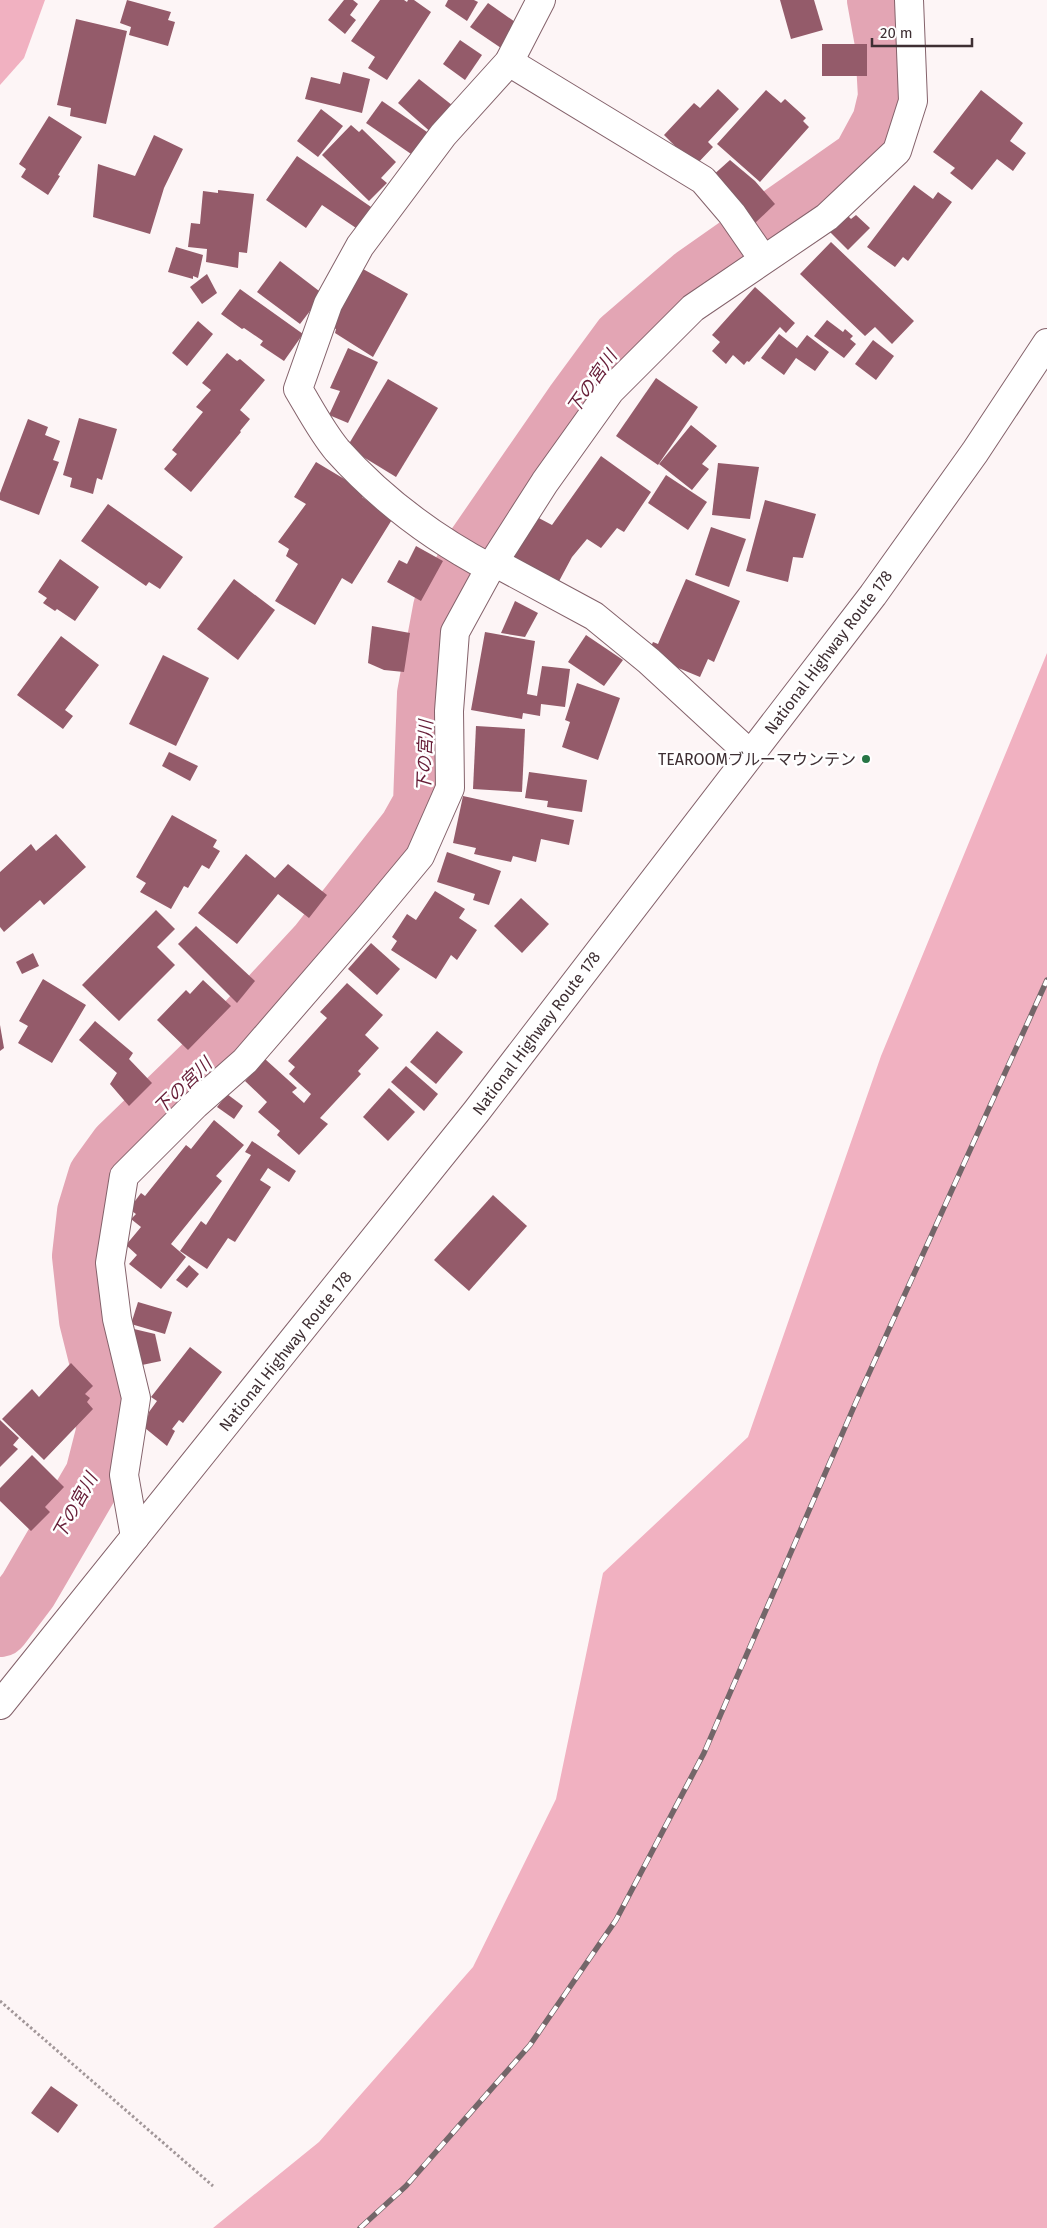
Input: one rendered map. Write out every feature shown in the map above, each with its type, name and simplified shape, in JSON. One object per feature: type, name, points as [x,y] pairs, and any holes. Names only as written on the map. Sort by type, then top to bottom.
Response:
[{"type":"main road","points":[[541,0],[509,62],[443,135],[360,246],[328,304],[298,389],[336,449],[393,504],[455,549],[492,565],[594,616],[649,661],[750,754]]},
{"type":"main road","points":[[135,1536],[124,1475],[136,1398],[117,1318],[110,1263],[124,1176],[195,1105],[245,1061],[420,856],[450,788],[449,711],[455,632],[492,565],[545,482],[610,391],[693,308],[827,217],[897,151],[913,101],[909,0]]},
{"type":"main road","points":[[509,62],[703,180],[732,214],[763,259]]},
{"type":"main road","name":"National Highway Route 178","points":[[0,1705],[476,1112],[879,587],[975,452],[1047,342]]},
{"type":"path","points":[[0,2001],[214,2186]]},
{"type":"shaded area","points":[[0,0],[45,0],[24,58],[0,85]]},
{"type":"shaded area","points":[[1047,653],[1047,2228],[213,2228],[319,2142],[473,1967],[556,1799],[603,1573],[748,1437],[881,1056]]},
{"type":"building","points":[[127,0],[171,12],[168,20],[175,22],[168,46],[129,35],[131,27],[120,23]]},
{"type":"building","points":[[344,0],[353,0],[358,4],[350,15],[356,20],[345,34],[328,20]]},
{"type":"building","points":[[380,0],[404,0],[407,2],[408,0],[414,0],[431,12],[387,80],[368,68],[375,57],[351,41]]},
{"type":"building","points":[[448,0],[474,0],[478,2],[467,21],[445,6]]},
{"type":"building","points":[[780,0],[814,0],[823,30],[791,39]]},
{"type":"building","points":[[488,3],[518,24],[501,48],[470,27]]},
{"type":"building","points":[[76,19],[127,31],[106,124],[70,116],[71,108],[57,105]]},
{"type":"building","points":[[460,40],[482,55],[465,80],[443,64]]},
{"type":"building","points":[[822,44],[867,44],[867,76],[822,76]]},
{"type":"building","points":[[343,72],[370,79],[362,113],[305,99],[311,77],[340,84]]},
{"type":"building","points":[[419,79],[457,109],[434,135],[398,103]]},
{"type":"building","points":[[718,89],[739,109],[708,142],[713,147],[695,166],[664,135],[694,103],[700,108]]},
{"type":"building","points":[[766,90],[781,103],[785,99],[806,118],[803,121],[809,127],[760,182],[717,144]]},
{"type":"building","points":[[981,90],[1023,123],[1010,141],[1026,153],[1013,171],[997,159],[972,190],[950,173],[955,168],[933,152]]},
{"type":"building","points":[[382,101],[430,134],[414,156],[366,123]]},
{"type":"building","points":[[321,109],[343,126],[318,157],[297,141]]},
{"type":"building","points":[[49,116],[82,137],[48,195],[21,177],[26,169],[19,164]]},
{"type":"building","points":[[351,125],[359,132],[362,129],[396,162],[381,178],[387,183],[369,201],[322,155]]},
{"type":"building","points":[[154,135],[183,149],[164,188],[150,234],[93,217],[98,164],[135,176]]},
{"type":"building","points":[[297,156],[374,209],[359,230],[322,205],[306,228],[266,200]]},
{"type":"building","points":[[730,160],[755,181],[775,204],[753,225],[711,177]]},
{"type":"building","points":[[914,185],[933,199],[938,192],[952,202],[908,261],[903,257],[895,267],[867,247]]},
{"type":"building","points":[[218,190],[254,194],[247,253],[239,252],[238,268],[206,262],[207,249],[188,247],[191,223],[200,224],[203,191],[218,193]]},
{"type":"building","points":[[847,215],[851,219],[856,215],[870,228],[848,250],[830,232]]},
{"type":"building","points":[[831,242],[914,321],[892,344],[875,327],[865,336],[800,274]]},
{"type":"building","points":[[176,247],[203,255],[198,278],[193,276],[193,279],[168,272]]},
{"type":"building","points":[[280,261],[323,294],[300,324],[257,292]]},
{"type":"building","points":[[363,269],[408,294],[373,357],[335,333],[336,329],[329,326]]},
{"type":"building","points":[[207,274],[217,293],[202,304],[190,287]]},
{"type":"building","points":[[755,287],[795,323],[786,333],[780,327],[749,362],[747,361],[744,365],[733,355],[726,364],[712,351],[720,342],[712,335]]},
{"type":"building","points":[[240,289],[303,334],[284,361],[260,345],[263,341],[221,314]]},
{"type":"building","points":[[827,320],[843,332],[845,329],[853,336],[850,339],[856,344],[844,358],[814,336]]},
{"type":"building","points":[[198,321],[213,334],[187,366],[172,353]]},
{"type":"building","points":[[779,334],[797,348],[807,335],[829,352],[815,371],[796,358],[784,375],[761,358]]},
{"type":"building","points":[[873,340],[894,356],[876,380],[855,364]]},
{"type":"building","points":[[348,348],[378,362],[348,423],[329,415],[340,391],[330,388]]},
{"type":"building","points":[[227,353],[237,361],[240,359],[265,380],[240,410],[250,419],[191,492],[164,469],[177,454],[172,450],[203,412],[196,407],[211,390],[202,383]]},
{"type":"building","points":[[656,378],[698,407],[658,465],[616,436]]},
{"type":"building","points":[[388,379],[438,408],[396,477],[347,447]]},
{"type":"building","points":[[79,418],[117,429],[102,480],[97,478],[93,494],[70,487],[72,478],[63,475]]},
{"type":"building","points":[[28,419],[48,427],[45,435],[60,441],[53,460],[59,462],[39,515],[0,500],[0,493]]},
{"type":"building","points":[[691,425],[717,446],[702,464],[709,469],[692,490],[659,464]]},
{"type":"building","points":[[601,456],[651,492],[624,532],[617,528],[601,548],[587,539],[572,557],[557,585],[511,557],[535,516],[552,525]]},
{"type":"building","points":[[316,462],[366,492],[362,497],[393,518],[352,584],[342,578],[315,625],[275,601],[298,564],[286,556],[289,549],[278,542],[306,504],[294,497]]},
{"type":"building","points":[[718,463],[759,467],[750,519],[712,515]]},
{"type":"building","points":[[666,475],[707,502],[688,530],[648,503]]},
{"type":"building","points":[[765,500],[816,514],[803,558],[793,557],[788,582],[746,571]]},
{"type":"building","points":[[108,504],[183,557],[160,589],[149,582],[146,586],[81,541]]},
{"type":"building","points":[[711,527],[746,539],[729,587],[695,575]]},
{"type":"building","points":[[416,546],[443,561],[421,601],[387,582],[399,560],[407,564]]},
{"type":"building","points":[[60,559],[99,587],[75,621],[57,609],[55,611],[43,603],[47,598],[38,592]]},
{"type":"building","points":[[234,579],[275,610],[238,660],[197,629]]},
{"type":"building","points":[[686,579],[740,601],[714,662],[708,659],[700,677],[647,655],[653,642],[658,644]]},
{"type":"building","points":[[515,601],[538,613],[525,637],[501,633]]},
{"type":"building","points":[[372,626],[410,633],[404,672],[384,670],[368,663]]},
{"type":"building","points":[[485,632],[535,641],[527,694],[537,696],[542,666],[570,669],[565,707],[541,704],[540,716],[523,713],[522,719],[471,710]]},
{"type":"building","points":[[586,635],[623,660],[604,686],[568,662]]},
{"type":"building","points":[[61,636],[99,665],[65,710],[73,716],[63,729],[17,695]]},
{"type":"building","points":[[163,655],[209,678],[176,746],[129,724]]},
{"type":"building","points":[[577,683],[620,698],[598,760],[562,747],[570,722],[565,720]]},
{"type":"building","points":[[476,726],[525,729],[522,792],[473,789]]},
{"type":"building","points":[[169,752],[198,766],[190,781],[162,766]]},
{"type":"building","points":[[529,772],[587,780],[582,812],[547,807],[548,801],[525,798]]},
{"type":"building","points":[[463,796],[574,820],[569,845],[541,839],[536,862],[513,856],[511,862],[474,854],[476,848],[453,843]]},
{"type":"building","points":[[172,815],[217,840],[213,847],[220,851],[209,869],[202,865],[188,888],[184,886],[171,909],[140,892],[146,883],[136,877]]},
{"type":"building","points":[[56,834],[86,867],[44,905],[40,900],[4,932],[0,927],[0,872],[31,844],[36,851]]},
{"type":"building","points":[[447,852],[501,871],[489,905],[473,900],[475,894],[437,882]]},
{"type":"building","points":[[246,854],[275,878],[288,864],[327,895],[309,918],[278,894],[237,944],[198,913]]},
{"type":"building","points":[[435,891],[465,909],[459,918],[477,930],[457,960],[451,955],[436,979],[391,950],[397,941],[392,937],[407,914],[416,920]]},
{"type":"building","points":[[521,898],[549,924],[522,953],[494,926]]},
{"type":"building","points":[[156,910],[175,929],[157,947],[175,965],[119,1021],[82,985]]},
{"type":"building","points":[[196,926],[255,981],[237,1003],[178,944]]},
{"type":"building","points":[[371,943],[400,969],[377,995],[348,969]]},
{"type":"building","points":[[33,953],[39,966],[22,974],[16,962]]},
{"type":"building","points":[[43,979],[86,1005],[52,1063],[18,1043],[28,1026],[19,1021]]},
{"type":"building","points":[[203,980],[231,1006],[188,1050],[157,1020],[186,990],[190,994]]},
{"type":"building","points":[[347,983],[383,1015],[365,1035],[379,1048],[358,1071],[361,1074],[320,1118],[328,1124],[299,1155],[277,1135],[280,1131],[258,1112],[267,1102],[245,1081],[265,1059],[297,1088],[292,1092],[304,1103],[311,1094],[289,1074],[295,1067],[288,1061],[327,1018],[320,1012]]},
{"type":"building","points":[[95,1021],[133,1053],[129,1059],[152,1083],[129,1106],[110,1084],[117,1073],[79,1040]]},
{"type":"building","points":[[0,1025],[4,1048],[0,1051]]},
{"type":"building","points":[[437,1031],[463,1052],[436,1084],[410,1062]]},
{"type":"building","points":[[406,1066],[438,1094],[424,1111],[391,1082]]},
{"type":"building","points":[[389,1088],[415,1112],[388,1141],[363,1117]]},
{"type":"building","points":[[227,1094],[243,1106],[234,1119],[217,1107]]},
{"type":"building","points":[[214,1120],[244,1145],[216,1176],[222,1181],[171,1244],[186,1257],[161,1289],[129,1264],[137,1255],[126,1245],[141,1227],[131,1219],[136,1214],[129,1209],[141,1193],[145,1196],[186,1145],[191,1149]]},
{"type":"building","points":[[252,1141],[296,1171],[289,1182],[268,1168],[260,1180],[271,1187],[235,1242],[228,1238],[207,1269],[180,1251],[201,1221],[206,1225],[251,1155],[245,1152]]},
{"type":"building","points":[[493,1195],[527,1226],[469,1291],[434,1260]]},
{"type":"building","points":[[189,1265],[199,1274],[187,1288],[176,1280]]},
{"type":"building","points":[[138,1302],[172,1312],[165,1334],[131,1324]]},
{"type":"building","points":[[134,1329],[155,1334],[161,1361],[142,1365]]},
{"type":"building","points":[[190,1347],[222,1372],[183,1423],[179,1420],[172,1429],[175,1431],[167,1446],[145,1428],[149,1412],[157,1401],[151,1397]]},
{"type":"building","points":[[71,1363],[93,1386],[85,1394],[90,1398],[87,1402],[93,1409],[44,1460],[2,1419],[32,1389],[39,1397]]},
{"type":"building","points":[[0,1420],[19,1438],[13,1445],[18,1449],[0,1467]]},
{"type":"building","points":[[32,1455],[64,1487],[45,1507],[50,1512],[31,1531],[0,1501],[0,1488]]},
{"type":"building","points":[[51,2086],[78,2105],[58,2133],[31,2113]]},
{"type":"waterway","name":"下の宮川","points":[[0,1627],[28,1590],[95,1475],[106,1432],[103,1376],[89,1320],[82,1256],[87,1212],[98,1176],[119,1147],[236,1034],[319,944],[409,829],[423,804],[427,694],[443,608],[477,545],[575,403],[622,339],[694,277],[862,159],[882,122],[888,97],[885,44],[877,0]]},
{"type":"railway","points":[[360,2228],[406,2186],[530,2045],[616,1920],[704,1753],[856,1402],[1047,980]]},
{"type":"place","name":"TEAROOMブルーマウンテン","points":[[866,759]]}]
